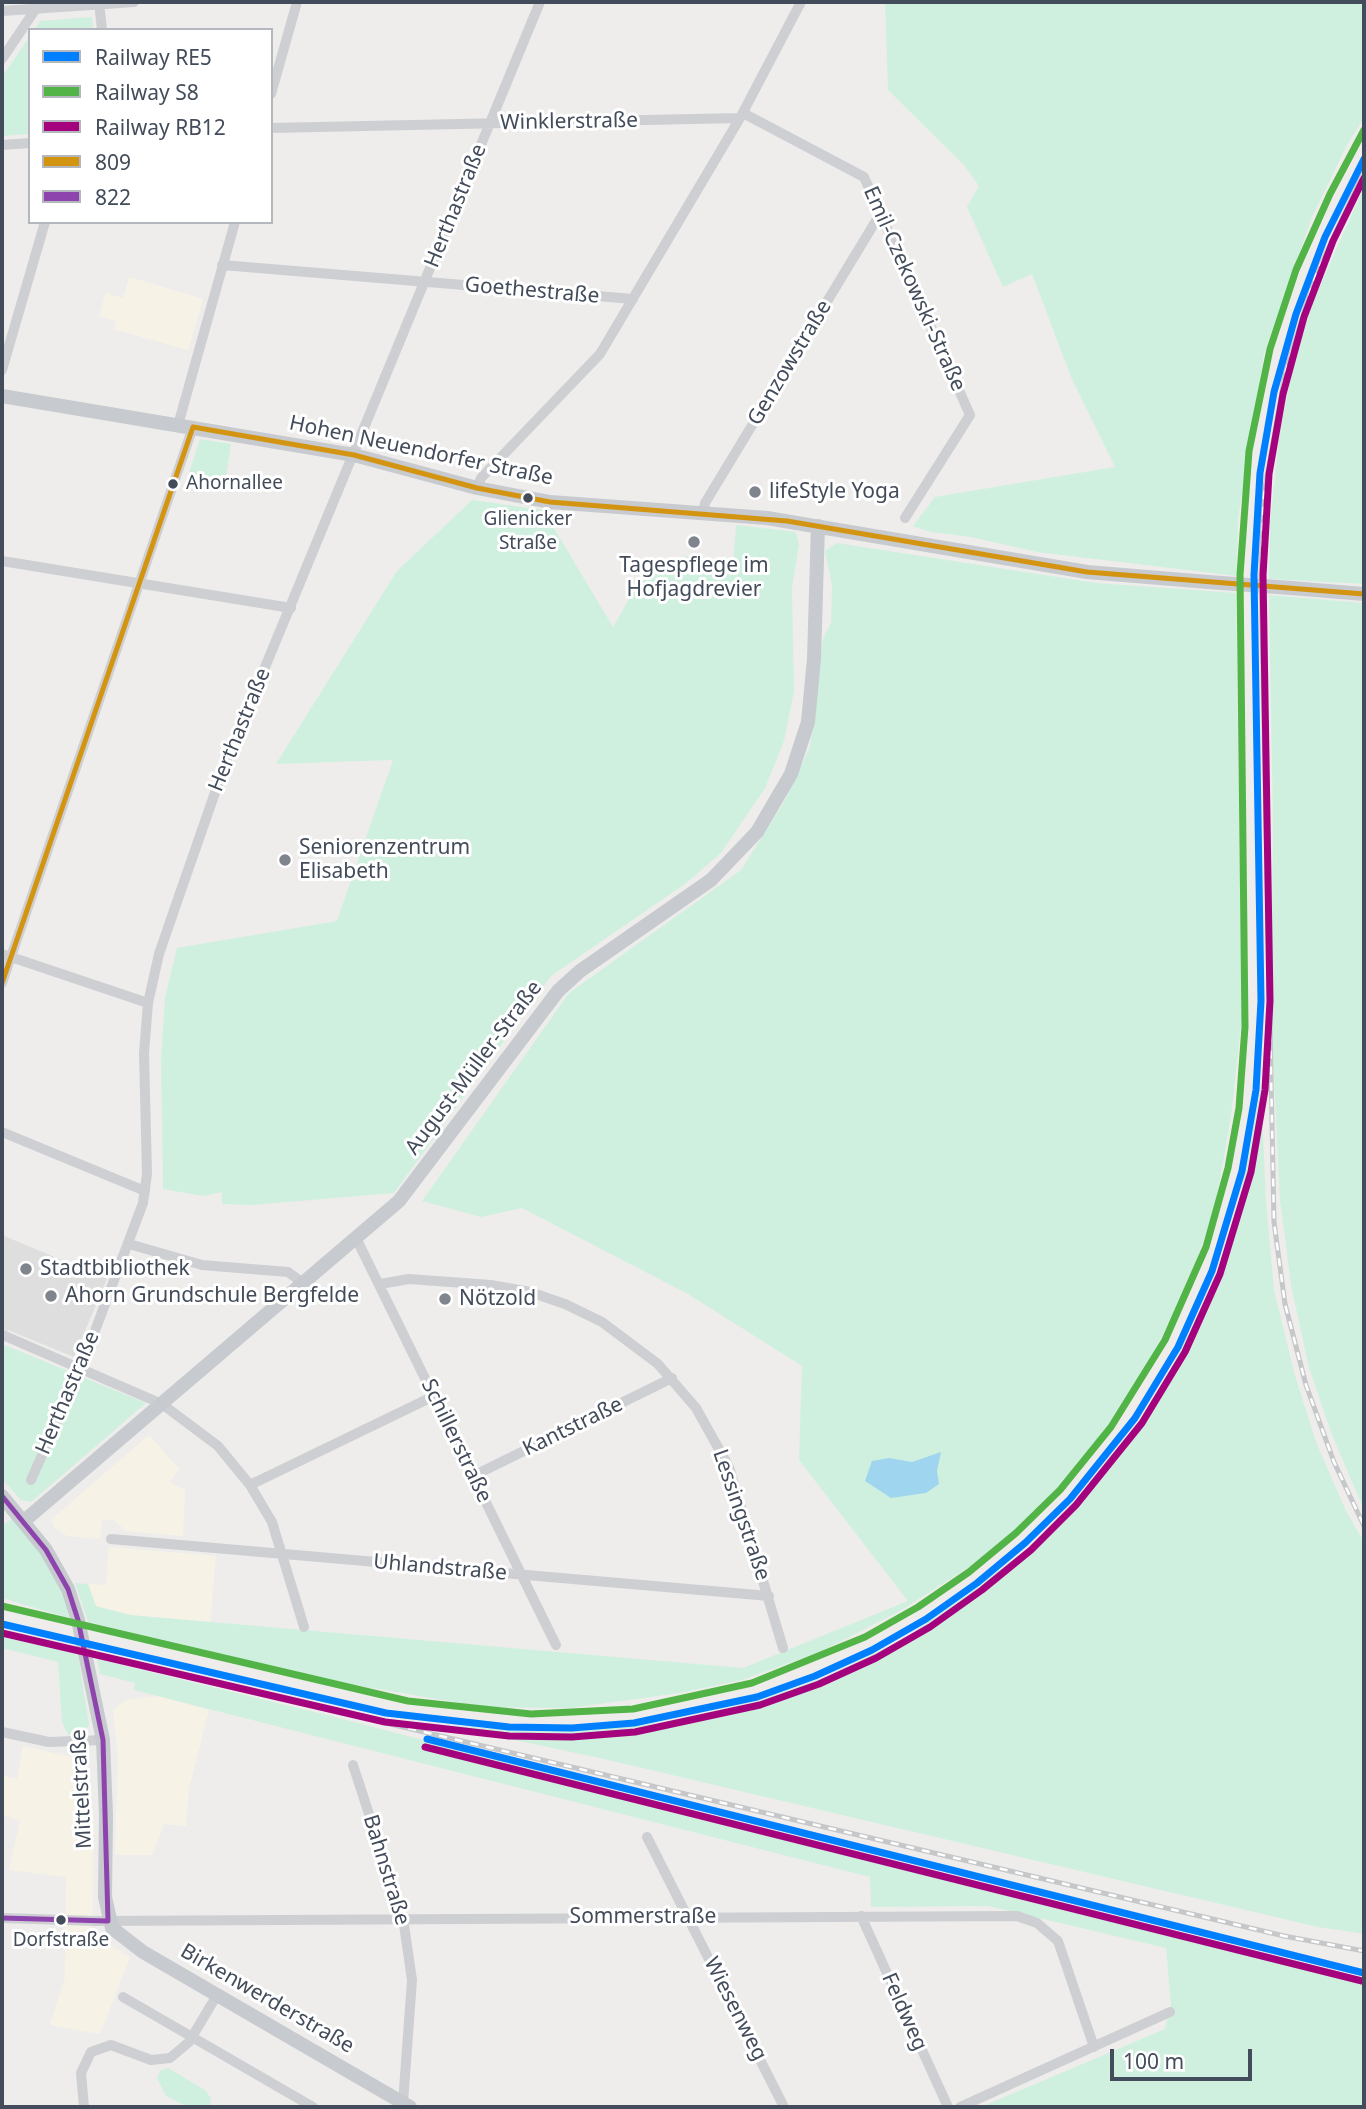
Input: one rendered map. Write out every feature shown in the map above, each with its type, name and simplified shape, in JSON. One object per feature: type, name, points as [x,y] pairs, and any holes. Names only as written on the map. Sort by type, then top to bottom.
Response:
[{"type":"main road","name":"Hohen Neuendorfer Straße","points":[[2,396],[354,455],[477,488],[551,502],[702,513],[818,526],[1087,572],[1364,594]]},
{"type":"main road","name":"August-Müller-Straße","points":[[24,1521],[303,1283],[413,1185],[558,991],[580,971],[711,880],[747,844],[766,819],[791,774],[808,722],[814,659],[818,526]]},
{"type":"main road","name":"Mittelstraße","points":[[2,1496],[42,1544],[64,1580],[78,1620],[103,1740],[107,1824],[105,1897],[108,1921]]},
{"type":"main road","name":"Birkenwerderstraße","points":[[108,1921],[123,1940],[407,2105]]},
{"type":"street","points":[[2,11],[39,5],[134,2]]},
{"type":"street","points":[[273,87],[297,2]]},
{"type":"street","name":"Herthastraße","points":[[31,1480],[129,1244],[145,1191],[144,1046],[148,1003],[159,954],[225,764],[540,2]]},
{"type":"street","points":[[477,488],[481,478],[595,360],[741,115],[801,2]]},
{"type":"street","points":[[100,3],[102,28]]},
{"type":"street","points":[[2,60],[39,5]]},
{"type":"street","name":"Winklerstraße","points":[[273,128],[741,115]]},
{"type":"street","name":"Emil-Czekowski-Straße","points":[[741,115],[864,177],[970,415],[905,518]]},
{"type":"street","points":[[2,145],[28,143]]},
{"type":"street","name":"Genzowstraße","points":[[702,513],[705,503],[880,214]]},
{"type":"street","points":[[2,370],[44,224]]},
{"type":"street","points":[[177,425],[234,224]]},
{"type":"street","name":"Goethestraße","points":[[222,265],[632,299]]},
{"type":"street","points":[[2,983],[7,956],[193,427]]},
{"type":"street","points":[[2,561],[291,608]]},
{"type":"street","points":[[7,956],[148,1003]]},
{"type":"street","points":[[2,1132],[145,1191]]},
{"type":"street","name":"Schillerstraße","points":[[356,1237],[556,1645]]},
{"type":"street","points":[[129,1244],[202,1265],[288,1272],[303,1283]]},
{"type":"street","name":"Lessingstraße","points":[[380,1284],[401,1279],[470,1283],[511,1288],[548,1298],[582,1312],[618,1332],[672,1378],[708,1426],[729,1467],[783,1648]]},
{"type":"street","points":[[5,1336],[162,1404],[218,1446],[250,1485],[272,1522],[304,1627]]},
{"type":"street","name":"Kantstraße","points":[[473,1476],[672,1378]]},
{"type":"street","points":[[250,1485],[434,1396]]},
{"type":"street","name":"Uhlandstraße","points":[[111,1539],[769,1596]]},
{"type":"street","points":[[2,1732],[49,1742],[103,1740]]},
{"type":"street","name":"Bahnstraße","points":[[353,1765],[403,1918],[412,1980],[407,2105]]},
{"type":"street","name":"Wiesenweg","points":[[647,1837],[784,2107]]},
{"type":"street","name":"Sommerstraße","points":[[108,1921],[988,1914],[1017,1916],[1037,1923],[1051,1934],[1062,1948],[1094,2047]]},
{"type":"street","name":"Feldweg","points":[[861,1916],[948,2107]]},
{"type":"street","points":[[2,1918],[108,1921]]},
{"type":"street","points":[[84,2107],[81,2073],[85,2059],[93,2050],[111,2045],[152,2060],[163,2060],[180,2052],[217,1994]]},
{"type":"street","points":[[123,1997],[313,2107]]},
{"type":"street","points":[[960,2107],[1170,2012]]},
{"type":"shaded area","points":[[129,277],[203,299],[188,350],[114,329],[116,321],[99,316],[106,293],[123,298]]},
{"type":"shaded area","name":"Ahorn Grundschule Bergfelde","points":[[2,1235],[107,1279],[74,1357],[8,1330],[2,1344]]},
{"type":"shaded area","points":[[149,1435],[179,1469],[169,1482],[185,1490],[183,1536],[126,1531],[114,1520],[102,1520],[100,1539],[67,1536],[54,1527],[51,1520]]},
{"type":"shaded area","points":[[109,1547],[216,1556],[210,1622],[130,1615],[96,1606],[88,1584],[106,1585]]},
{"type":"shaded area","points":[[158,1696],[209,1710],[189,1788],[186,1826],[164,1824],[152,1855],[115,1855],[118,1757],[113,1710],[126,1700]]},
{"type":"shaded area","points":[[23,1746],[84,1760],[94,1818],[92,1935],[130,1957],[100,2034],[50,2025],[65,1977],[66,1877],[9,1870],[20,1821],[2,1815],[2,1776],[17,1779]]},
{"type":"green space","points":[[885,2],[1364,2],[1364,118],[1347,145],[1312,217],[1264,354],[1238,519],[1237,576],[1037,552],[971,537],[930,532],[913,526],[935,497],[1115,467],[1071,377],[1032,274],[1003,287],[967,207],[979,186],[964,165],[888,90]]},
{"type":"green space","points":[[92,17],[93,28],[35,28],[40,21]]},
{"type":"green space","points":[[28,39],[28,134],[2,136],[2,77]]},
{"type":"green space","points":[[1364,187],[1364,584],[1269,579],[1270,525],[1279,436],[1293,365],[1314,299]]},
{"type":"green space","points":[[200,439],[231,444],[224,491],[187,479]]},
{"type":"green space","points":[[472,500],[543,510],[613,627],[644,573],[686,556],[733,564],[736,525],[796,532],[799,545],[792,588],[794,691],[784,741],[765,788],[721,853],[685,884],[551,976],[394,1193],[252,1205],[222,1204],[222,1192],[203,1196],[163,1189],[161,1058],[165,998],[177,948],[337,921],[393,760],[276,764],[397,571]]},
{"type":"green space","points":[[837,543],[1096,583],[1236,593],[1242,1016],[1231,1116],[1215,1207],[1190,1279],[1148,1365],[1111,1423],[1062,1486],[1015,1532],[969,1567],[900,1611],[822,1651],[742,1680],[679,1693],[570,1708],[484,1707],[343,1683],[88,1622],[75,1583],[88,1584],[96,1606],[130,1615],[743,1668],[908,1601],[799,1460],[802,1366],[688,1294],[522,1208],[481,1217],[422,1201],[569,993],[741,870],[784,802],[810,747],[823,639],[831,623],[832,585],[825,551]]},
{"type":"green space","points":[[1269,595],[1364,603],[1364,1510],[1332,1435],[1309,1368],[1291,1285],[1280,1200],[1271,1016],[1273,822]]},
{"type":"green space","points":[[1261,1085],[1266,1202],[1274,1290],[1294,1372],[1316,1442],[1346,1511],[1364,1542],[1364,1934],[1318,1927],[604,1759],[444,1725],[520,1731],[584,1730],[659,1723],[753,1702],[828,1676],[907,1637],[1033,1545],[1081,1497],[1130,1437],[1168,1374],[1210,1291],[1237,1212]]},
{"type":"green space","points":[[2,1344],[146,1403],[31,1502],[21,1500],[2,1479]]},
{"type":"green space","points":[[17,1516],[62,1581],[69,1618],[2,1598],[2,1525]]},
{"type":"green space","points":[[2,1635],[78,1655],[89,1724],[85,1735],[68,1735],[62,1722],[58,1662],[2,1648]]},
{"type":"green space","points":[[97,1659],[1364,1979],[1364,2107],[981,2107],[1165,2029],[1171,2005],[1166,1948],[988,1906],[871,1907],[870,1877],[134,1690],[135,1683],[100,1674]]},
{"type":"green space","points":[[168,2068],[205,2090],[211,2098],[210,2107],[188,2107],[166,2096],[157,2078],[161,2070]]},
{"type":"water","points":[[941,1452],[937,1471],[939,1484],[926,1493],[891,1498],[865,1481],[872,1461],[889,1458],[912,1462]]},
{"type":"railway","points":[[1364,172],[1315,277],[1285,374],[1264,494],[1261,575],[1274,1222],[1285,1304],[1306,1385],[1334,1462],[1364,1526]]},
{"type":"railway","points":[[268,1695],[1284,1936],[1364,1951]]},
{"type":"rail line","name":"S8","points":[[2,1606],[408,1701],[531,1714],[633,1709],[752,1683],[865,1637],[918,1607],[969,1572],[1016,1533],[1060,1490],[1111,1427],[1165,1340],[1206,1247],[1228,1168],[1239,1108],[1245,1027],[1240,575],[1249,451],[1270,349],[1296,270],[1330,194],[1364,130]]},
{"type":"rail line","name":"RE5","points":[[2,1624],[386,1713],[509,1727],[572,1728],[634,1723],[757,1697],[815,1676],[872,1650],[926,1619],[977,1583],[1025,1543],[1070,1499],[1135,1418],[1178,1347],[1212,1271],[1242,1171],[1256,1090],[1261,1001],[1254,575],[1260,473],[1274,392],[1296,314],[1325,237],[1364,159]]},
{"type":"rail line","name":"RB12","points":[[2,1633],[385,1722],[509,1736],[572,1737],[635,1732],[760,1705],[819,1684],[876,1658],[930,1627],[982,1590],[1031,1550],[1076,1505],[1142,1423],[1185,1352],[1220,1274],[1251,1172],[1265,1090],[1270,1001],[1263,575],[1269,474],[1283,394],[1304,317],[1333,241],[1364,178]]},
{"type":"rail line","name":"RE5","points":[[427,1739],[1364,1973]]},
{"type":"rail line","name":"RB12","points":[[425,1747],[1362,1981]]},
{"type":"transit line","name":"809","points":[[193,427],[354,455],[477,488],[550,502],[787,521],[1087,572],[1364,594]]},
{"type":"transit line","name":"809","points":[[2,983],[193,427]]},
{"type":"transit line","name":"822","points":[[2,1496],[46,1550],[68,1589],[78,1620],[103,1740],[108,1921]]},
{"type":"transit line","name":"822","points":[[2,1918],[108,1921]]},
{"type":"place","name":"Ahornallee","points":[[173,484]]},
{"type":"place","name":"lifeStyle Yoga","points":[[755,492]]},
{"type":"place","name":"Glienicker Straße","points":[[528,498]]},
{"type":"place","name":"Tagespflege im Hofjagdrevier","points":[[694,542]]},
{"type":"place","name":"Seniorenzentrum Elisabeth","points":[[285,860]]},
{"type":"place","name":"Stadtbibliothek","points":[[26,1269]]},
{"type":"place","name":"Ahorn Grundschule Bergfelde","points":[[51,1296]]},
{"type":"place","name":"Nötzold","points":[[445,1299]]},
{"type":"place","name":"Dorfstraße","points":[[61,1920]]}]
